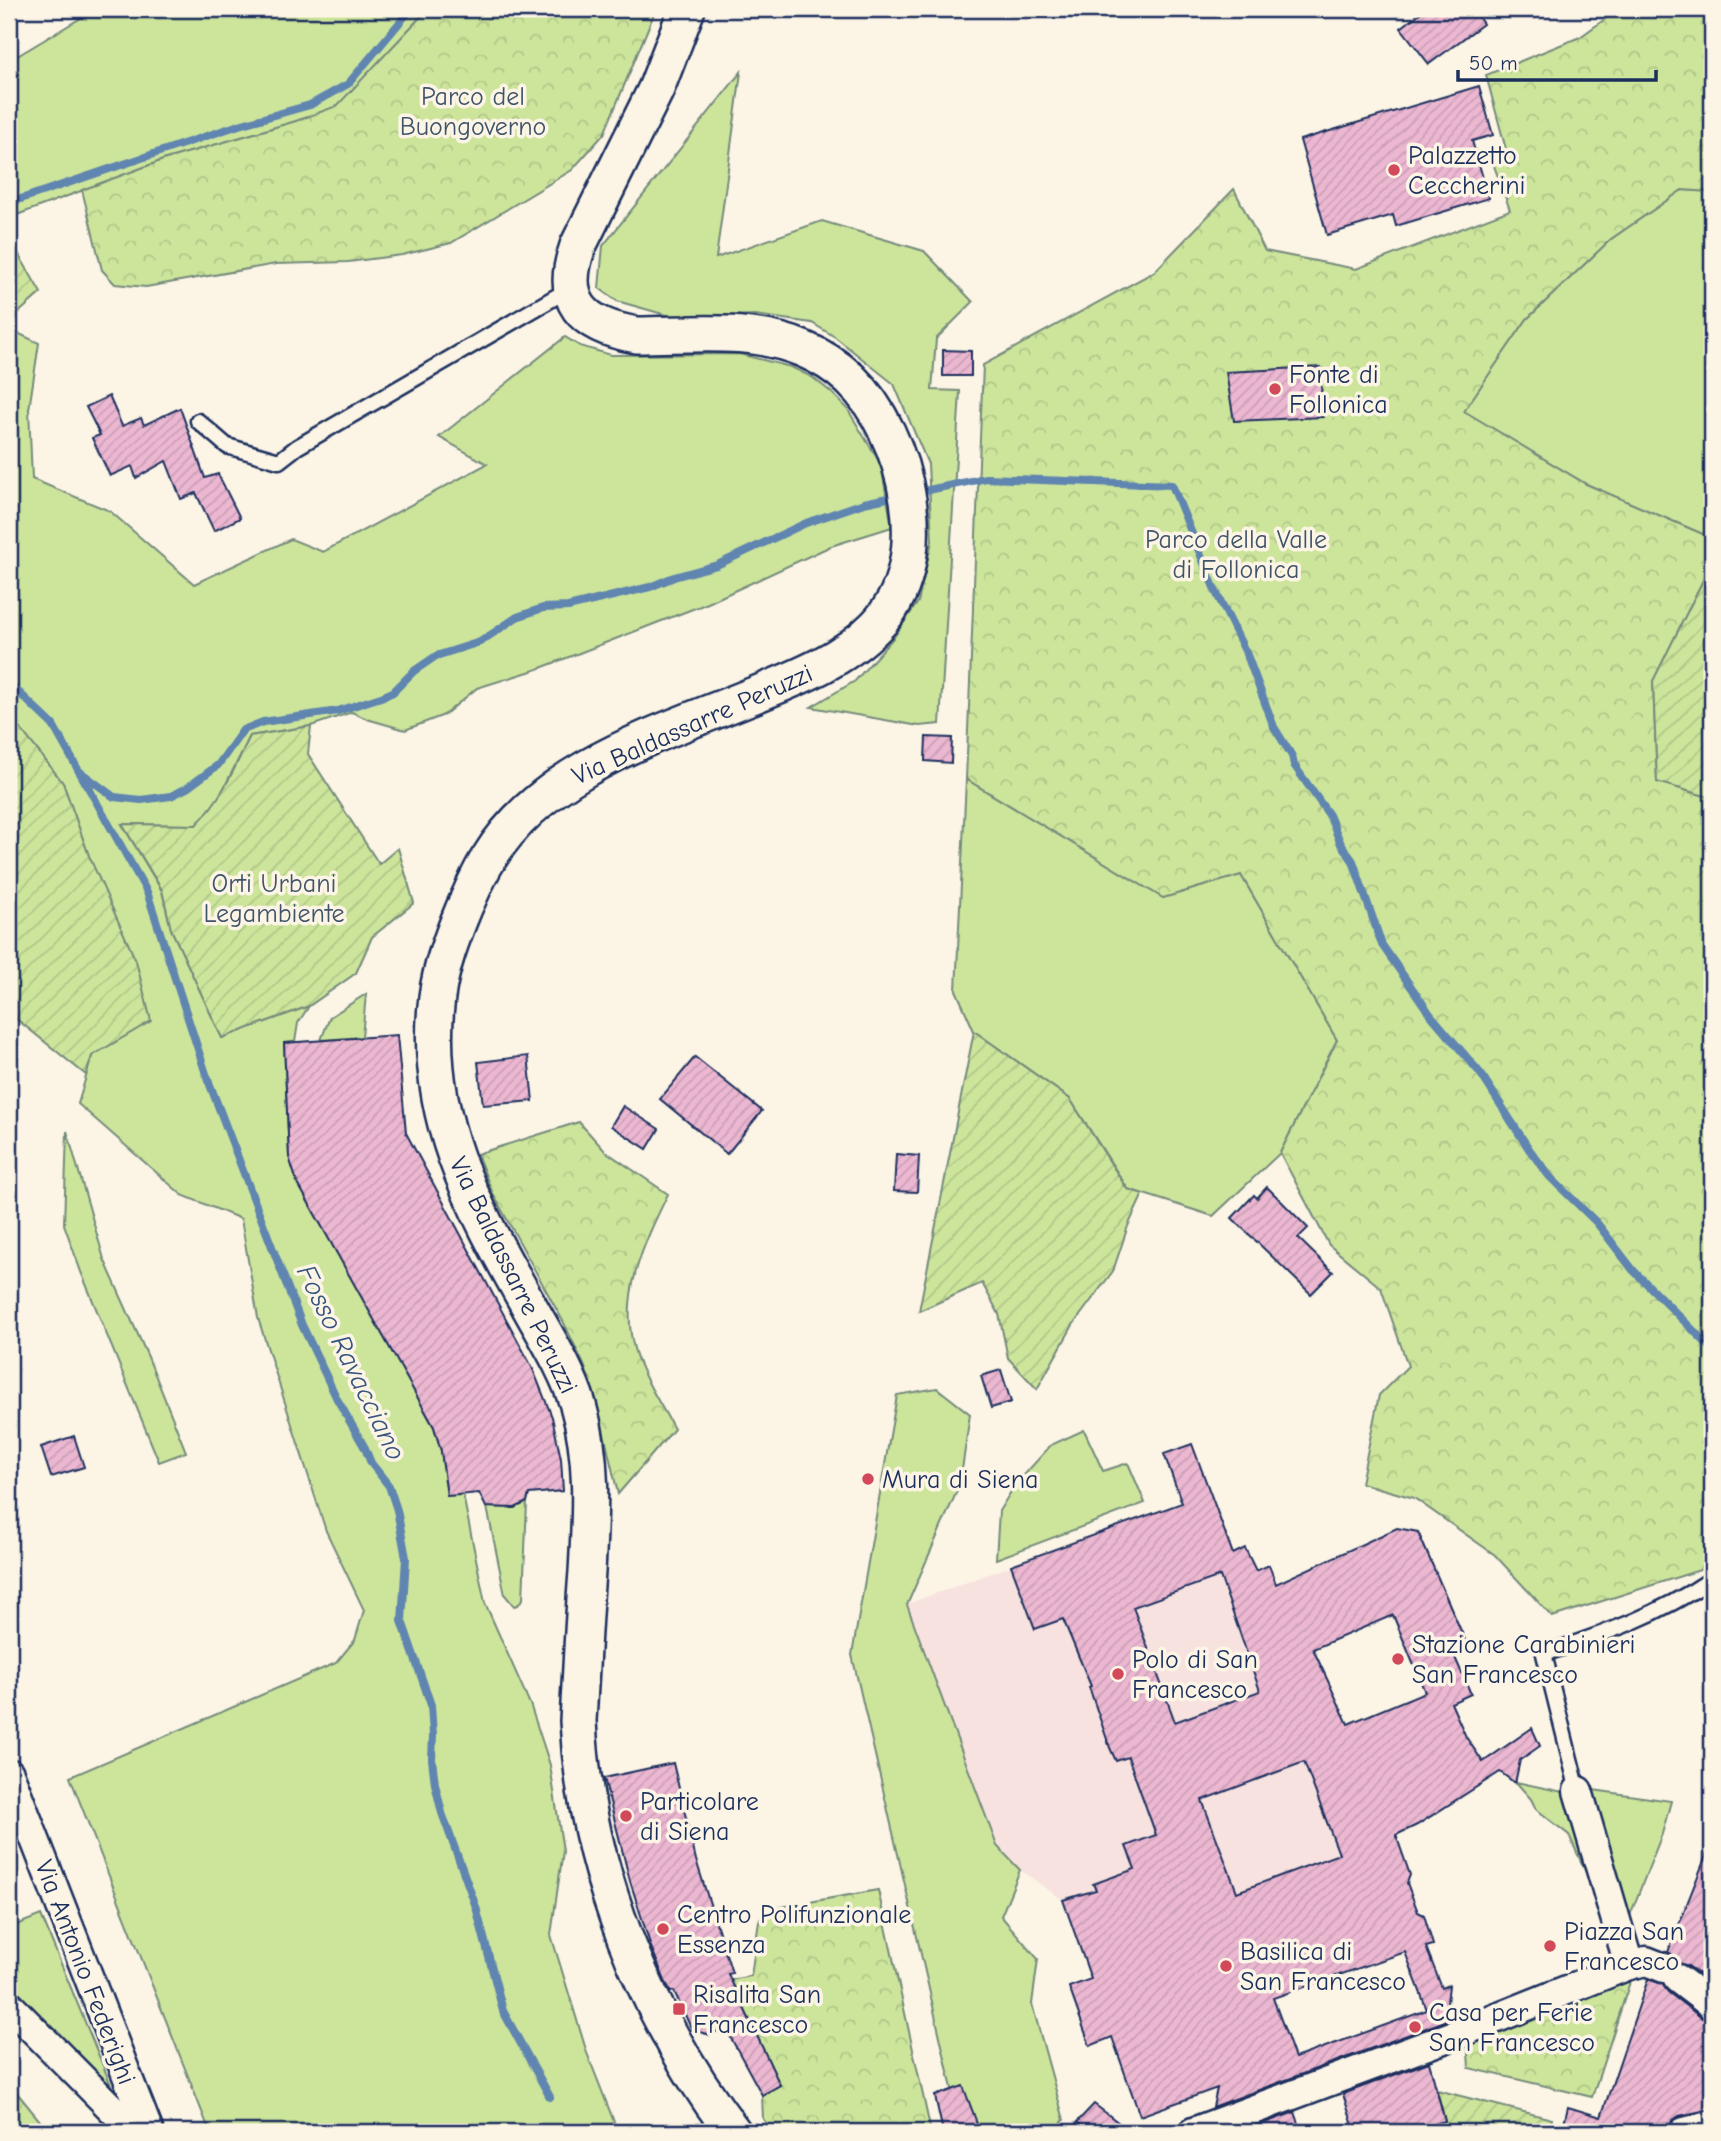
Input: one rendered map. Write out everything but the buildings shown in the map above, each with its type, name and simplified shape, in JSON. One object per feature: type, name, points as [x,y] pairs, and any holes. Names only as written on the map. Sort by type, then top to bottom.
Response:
[{"type":"street","points":[[571,288],[572,264],[578,246],[648,107],[687,9]]},
{"type":"street","name":"Via Baldassarre Peruzzi","points":[[571,288],[584,314],[593,322],[617,332],[637,335],[750,335],[774,338],[815,354],[850,380],[887,431],[899,465],[911,529],[906,572],[898,595],[877,626],[857,643],[792,680],[611,756],[565,781],[530,809],[497,846],[482,869],[454,933],[436,999],[434,1040],[437,1087],[453,1153],[475,1207],[561,1365],[575,1396],[583,1425],[590,1503],[579,1742],[586,1794],[606,1878],[631,1954],[652,2004],[690,2070],[733,2132]]},
{"type":"street","name":"Via Antonio Federighi","points":[[9,1773],[149,2132]]},
{"type":"street","points":[[1578,1791],[1629,1965]]},
{"type":"street","points":[[1193,2132],[1629,1965],[1646,1961],[1671,1974],[1712,2005]]},
{"type":"street","points":[[9,2005],[135,2132]]},
{"type":"street","points":[[1684,2132],[1712,2125]]},
{"type":"lane","points":[[198,421],[227,446],[279,461],[297,447],[571,288]]},
{"type":"lane","points":[[1578,1791],[1544,1654],[1641,1620],[1681,1600],[1712,1579]]},
{"type":"shaded area","name":"Polo di San Francesco","points":[[1211,1493],[1233,1553],[1245,1548],[1344,1763],[1391,1743],[1432,1816],[1225,1918],[1114,1876],[1094,1884],[1095,1890],[1063,1900],[1020,1870],[997,1846],[907,1604]]},
{"type":"green space","points":[[96,9],[428,9],[338,106],[297,121],[166,159],[9,218],[9,61]]},
{"type":"green space","name":"Parco del Buongoverno","points":[[428,9],[656,9],[604,134],[572,170],[451,243],[402,255],[348,262],[276,264],[146,287],[115,284],[102,270],[82,190],[166,159],[296,121],[337,106]]},
{"type":"green space","name":"Parco della Valle di Follonica","points":[[1619,9],[1712,9],[1712,192],[1682,190],[1611,239],[1527,319],[1464,411],[1586,484],[1712,538],[1712,562],[1653,682],[1657,782],[1712,798],[1712,1539],[1700,1570],[1552,1617],[1495,1555],[1414,1498],[1361,1483],[1379,1395],[1408,1366],[1381,1288],[1329,1245],[1280,1153],[1337,1040],[1241,875],[1163,898],[966,779],[983,365],[1154,272],[1234,189],[1265,251],[1356,269],[1510,210],[1493,163],[1508,157],[1486,75],[1580,37]]},
{"type":"green space","points":[[741,72],[716,258],[822,221],[924,251],[973,302],[936,339],[932,390],[960,391],[940,724],[919,726],[811,707],[855,681],[894,637],[918,602],[932,541],[928,464],[894,384],[835,337],[812,323],[755,315],[677,318],[617,301],[599,288],[603,246]]},
{"type":"green space","points":[[1682,190],[1712,192],[1712,538],[1586,484],[1463,411],[1527,319],[1611,239]]},
{"type":"green space","points":[[15,248],[41,293],[9,321],[9,251]]},
{"type":"green space","points":[[9,329],[39,343],[29,409],[32,479],[110,511],[194,584],[291,539],[323,552],[487,464],[439,437],[565,337],[580,346],[611,355],[739,354],[791,367],[812,377],[847,408],[881,465],[892,527],[831,546],[708,603],[538,669],[477,688],[444,715],[405,730],[352,712],[311,726],[250,736],[216,804],[196,825],[122,824],[162,891],[171,929],[222,1038],[309,1006],[298,1023],[295,1042],[284,1044],[289,1157],[434,1427],[441,1451],[447,1496],[463,1495],[485,1603],[530,1704],[550,1765],[563,1851],[551,1935],[587,2053],[618,2132],[318,2132],[315,2125],[294,2132],[210,2132],[70,1777],[336,1663],[355,1640],[364,1610],[326,1531],[258,1318],[241,1219],[182,1195],[78,1104],[92,1056],[89,856],[63,783],[9,714]]},
{"type":"green space","points":[[1712,562],[1712,674],[1708,689],[1712,690],[1712,798],[1657,782],[1653,681]]},
{"type":"green space","name":"Orti Urbani Legambiente","points":[[9,714],[63,783],[89,856],[136,961],[151,1021],[92,1056],[86,1075],[9,1013]]},
{"type":"green space","name":"Orti Urbani Legambiente","points":[[311,726],[308,754],[379,864],[398,848],[414,903],[372,937],[356,973],[309,1006],[222,1038],[171,929],[162,890],[122,824],[196,825],[220,794],[250,736]]},
{"type":"green space","points":[[966,779],[1163,898],[1241,875],[1337,1040],[1280,1153],[1213,1216],[1128,1189],[1070,1099],[974,1031],[956,990]]},
{"type":"green space","points":[[366,994],[362,1037],[321,1040],[330,1017]]},
{"type":"green space","points":[[974,1031],[1070,1099],[1127,1189],[1143,1194],[1128,1226],[1113,1271],[1073,1325],[1037,1389],[1008,1358],[999,1314],[982,1283],[919,1311]]},
{"type":"green space","points":[[579,1122],[605,1151],[668,1194],[650,1231],[636,1270],[630,1311],[631,1331],[638,1362],[674,1429],[618,1494],[596,1399],[584,1365],[493,1194],[477,1154]]},
{"type":"green space","points":[[67,1131],[104,1259],[148,1357],[186,1452],[159,1462],[64,1224]]},
{"type":"green space","points":[[937,1388],[970,1414],[960,1484],[907,1605],[997,1846],[1020,1870],[1001,1916],[1038,1959],[1032,2004],[1064,2120],[1053,2132],[962,2132],[852,1655],[897,1395]]},
{"type":"green space","points":[[1084,1430],[1103,1471],[1128,1463],[1145,1503],[996,1559],[999,1511],[1015,1485],[1051,1445]]},
{"type":"green space","points":[[527,1502],[523,1599],[514,1606],[505,1595],[487,1507],[515,1508]]},
{"type":"green space","points":[[1516,1782],[1568,1793],[1593,1888],[1569,1835],[1536,1809]]},
{"type":"green space","points":[[1586,1789],[1671,1801],[1662,1834],[1627,1923]]},
{"type":"green space","points":[[878,1890],[931,2132],[774,2132],[763,2119],[762,2095],[780,2085],[731,1980],[751,1976],[759,1921],[764,1913],[775,1908]]},
{"type":"green space","points":[[41,1915],[113,2090],[9,1984],[9,1928]]},
{"type":"green space","points":[[1631,1979],[1592,2097],[1469,2068],[1467,2037]]},
{"type":"green space","points":[[9,2083],[49,2132],[9,2132]]},
{"type":"green space","points":[[1437,2090],[1552,2119],[1549,2132],[1430,2132],[1432,2125],[1445,2121]]},
{"type":"waterway","points":[[9,203],[239,125],[310,105],[348,84],[411,9]]},
{"type":"waterway","points":[[914,493],[986,478],[1172,485],[1215,590],[1247,655],[1274,727],[1292,756],[1294,765],[1329,815],[1341,844],[1353,861],[1382,945],[1430,1014],[1481,1074],[1550,1177],[1597,1223],[1633,1270],[1712,1349]]},
{"type":"waterway","points":[[79,771],[114,797],[141,800],[171,796],[187,788],[218,765],[243,730],[263,722],[338,711],[384,696],[393,692],[414,671],[436,656],[480,642],[517,617],[543,608],[568,607],[650,587],[717,565],[806,523],[864,503],[897,496]]},
{"type":"waterway","name":"Fosso Ravacciano","points":[[9,683],[53,725],[147,892],[207,1077],[302,1325],[371,1463],[389,1486],[397,1510],[406,1558],[402,1621],[431,1705],[432,1759],[442,1813],[476,1907],[503,2011],[550,2097]]},
{"type":"place","name":"Palazzetto Ceccherini","points":[[1394,170]]},
{"type":"place","name":"Fonte di Follonica","points":[[1275,389]]},
{"type":"place","name":"Mura di Siena","points":[[868,1479]]},
{"type":"place","name":"Stazione Carabinieri San Francesco","points":[[1398,1659]]},
{"type":"place","name":"Polo di San Francesco","points":[[1118,1674]]},
{"type":"place","name":"Particolare di Siena","points":[[626,1816]]},
{"type":"place","name":"Centro Polifunzionale Essenza","points":[[663,1929]]},
{"type":"place","name":"Piazza San Francesco","points":[[1550,1946]]},
{"type":"place","name":"Basilica di San Francesco","points":[[1226,1966]]},
{"type":"place","name":"Risalita San Francesco","points":[[679,2009]]},
{"type":"place","name":"Casa per Ferie San Francesco","points":[[1415,2027]]}]
